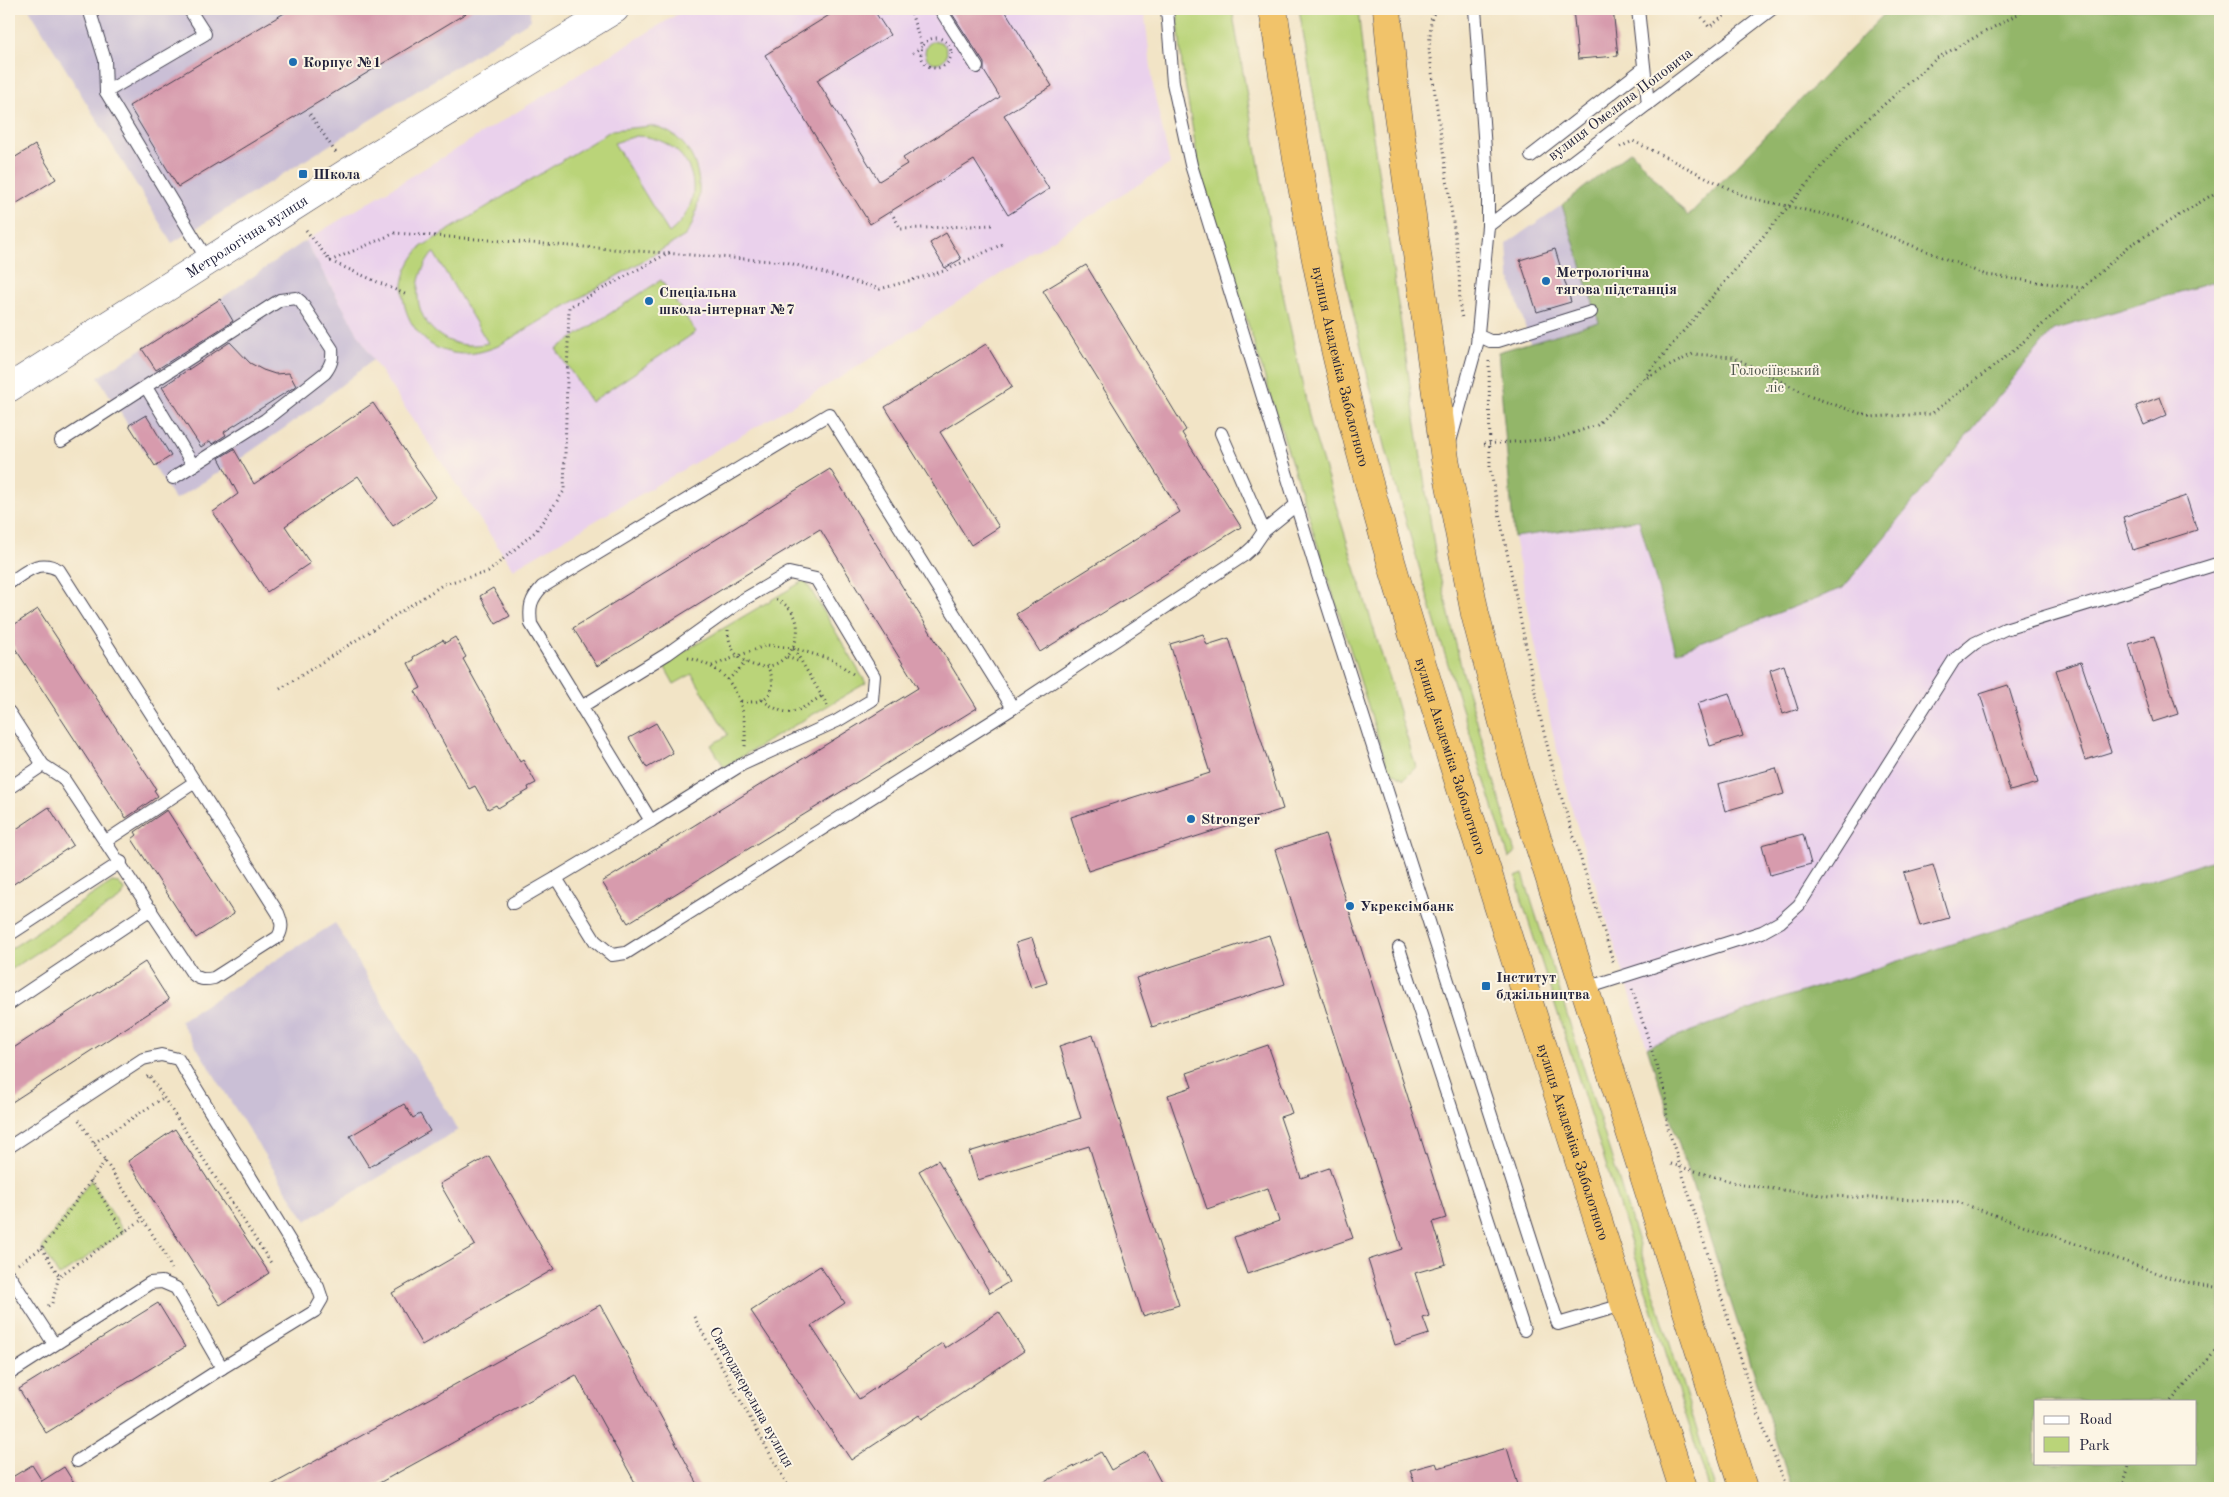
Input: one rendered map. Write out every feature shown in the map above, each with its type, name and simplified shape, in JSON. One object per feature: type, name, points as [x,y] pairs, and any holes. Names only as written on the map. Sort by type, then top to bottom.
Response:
[{"type":"highway","name":"вулиця Академіка Заболотного","points":[[1273,9],[1298,174],[1332,335],[1360,450],[1393,568],[1519,978],[1626,1304],[1683,1488]]},
{"type":"highway","points":[[1387,9],[1394,85],[1445,459],[1475,614],[1515,769],[1583,989],[1743,1488]]},
{"type":"street","name":"Метрологічна вулиця","points":[[9,388],[348,172],[616,9]]},
{"type":"lane","points":[[89,9],[105,60],[106,92],[208,261]]},
{"type":"lane","points":[[106,92],[205,34],[189,9]]},
{"type":"lane","points":[[940,9],[977,67]]},
{"type":"lane","points":[[1167,9],[1173,83],[1191,165],[1296,505],[1558,1324],[1626,1304]]},
{"type":"lane","points":[[1445,459],[1477,340],[1488,226],[1488,192],[1475,9]]},
{"type":"lane","points":[[1638,9],[1648,104]]},
{"type":"lane","name":"вулиця Омеляна Поповича","points":[[1488,226],[1772,9]]},
{"type":"lane","points":[[1531,156],[1644,68]]},
{"type":"lane","points":[[61,441],[280,300],[296,298],[301,302],[332,350],[333,357],[326,373],[265,420],[173,478]]},
{"type":"lane","points":[[1477,340],[1498,340],[1591,312]]},
{"type":"lane","points":[[146,387],[193,465]]},
{"type":"lane","points":[[651,821],[531,624],[530,610],[533,596],[542,587],[829,414],[1013,708]]},
{"type":"lane","points":[[1221,432],[1264,531]]},
{"type":"lane","points":[[556,878],[595,941],[612,955],[626,953],[1013,708],[1243,556],[1253,547],[1264,531],[1296,505]]},
{"type":"lane","points":[[1583,989],[1623,978],[1762,932],[1789,915],[1799,905],[1954,660],[1975,643],[2005,628],[2220,563]]},
{"type":"lane","points":[[9,583],[37,566],[52,566],[59,570],[278,913],[282,923],[282,931],[278,937],[214,978],[198,979],[63,778],[43,765],[9,712]]},
{"type":"lane","points":[[513,903],[741,765],[837,721],[872,700],[874,676],[816,579],[789,573],[746,598],[668,654],[581,707]]},
{"type":"lane","points":[[9,788],[43,765]]},
{"type":"lane","points":[[106,841],[195,782]]},
{"type":"lane","points":[[9,934],[120,862]]},
{"type":"lane","points":[[9,1004],[151,909]]},
{"type":"lane","points":[[1399,948],[1524,1330]]},
{"type":"lane","points":[[9,1147],[143,1059],[160,1055],[178,1059],[318,1287],[322,1299],[315,1311],[77,1461]]},
{"type":"lane","points":[[9,1275],[54,1344]]},
{"type":"lane","points":[[9,1374],[150,1283],[162,1282],[176,1288],[222,1368]]},
{"type":"path","points":[[910,9],[922,47],[921,54],[927,65],[940,67],[950,58],[949,45],[938,38],[931,38],[922,47],[913,53]]},
{"type":"path","points":[[1435,9],[1431,21],[1429,51],[1459,266],[1460,309],[1462,318],[1490,363],[1490,468],[1540,716],[1555,777],[1615,967],[1633,991],[1666,1094],[1667,1125],[1680,1167],[1758,1413],[1787,1488]]},
{"type":"path","points":[[1696,9],[1709,27],[1734,9]]},
{"type":"path","points":[[1484,444],[1556,439],[1597,425],[1642,380],[1846,138],[1937,58],[2027,9]]},
{"type":"path","points":[[310,114],[334,149]]},
{"type":"path","points":[[1616,149],[1633,141],[1746,197],[1846,219],[1986,275],[2082,288]]},
{"type":"path","points":[[1642,380],[1693,354],[1732,357],[1812,397],[1871,417],[1931,414],[2011,353],[2128,246],[2220,190]]},
{"type":"path","points":[[891,212],[901,229],[992,225]]},
{"type":"path","points":[[306,230],[330,260],[407,295]]},
{"type":"path","points":[[330,260],[394,233],[786,262],[880,289],[944,271],[1003,244]]},
{"type":"path","points":[[280,689],[444,584],[488,572],[536,532],[564,491],[569,307],[670,252]]},
{"type":"path","points":[[746,598],[776,600],[786,606],[794,616],[797,626],[797,638],[793,648],[787,657],[778,663],[767,666],[756,666],[746,662],[737,655],[731,646],[728,630],[729,624],[746,598]]},
{"type":"path","points":[[712,666],[767,644],[793,648],[833,660],[873,688]]},
{"type":"path","points":[[793,648],[837,721]]},
{"type":"path","points":[[668,654],[690,658],[712,666],[728,680],[741,701],[746,727],[745,752],[741,765]]},
{"type":"path","points":[[787,657],[800,662]]},
{"type":"path","points":[[728,680],[746,662]]},
{"type":"path","points":[[741,701],[754,704],[771,692],[774,684],[767,666]]},
{"type":"path","points":[[762,700],[779,711],[792,713],[822,696]]},
{"type":"path","points":[[141,1080],[149,1075],[270,1263]]},
{"type":"path","points":[[94,1142],[163,1098]]},
{"type":"path","points":[[70,1106],[167,1257],[176,1288]]},
{"type":"path","points":[[79,1121],[87,1116]]},
{"type":"path","points":[[17,1264],[42,1248],[106,1161]]},
{"type":"path","points":[[1671,1164],[1743,1185],[1830,1196],[1958,1202],[2180,1282],[2220,1288]]},
{"type":"path","points":[[91,1180],[124,1232]]},
{"type":"path","points":[[35,1314],[52,1303],[59,1276],[143,1219]]},
{"type":"path","points":[[42,1248],[59,1276]]},
{"type":"path","name":"Святоджерельна вулиця","points":[[694,1317],[789,1488]]},
{"type":"path","points":[[2172,1400],[2220,1346]]},
{"type":"path","points":[[2110,1488],[2124,1482],[2130,1464]]},
{"type":"shaded area","points":[[29,9],[529,9],[531,20],[172,243]]},
{"type":"shaded area","name":"Спеціальна школа-інтернат №7","points":[[686,9],[1144,9],[1154,92],[1170,164],[843,376],[513,569],[373,360],[305,241]]},
{"type":"shaded area","points":[[1562,205],[1599,322],[1530,342],[1509,275],[1507,243]]},
{"type":"shaded area","points":[[305,241],[373,360],[306,413],[240,459],[175,500],[98,377],[220,299]]},
{"type":"shaded area","points":[[2220,280],[2220,858],[1783,998],[1647,1047],[1575,820],[1552,729],[1514,537],[1639,520],[1676,651],[1843,588],[2053,330]]},
{"type":"shaded area","points":[[335,923],[458,1130],[306,1221],[180,1021]]},
{"type":"green space","points":[[1177,9],[1232,9],[1274,252],[1311,424],[1416,767],[1404,779],[1388,769],[1199,168],[1182,65]]},
{"type":"green space","points":[[1299,9],[1358,9],[1368,103],[1436,559],[1462,670],[1515,853],[1509,858],[1436,626],[1391,469],[1370,386],[1343,268]]},
{"type":"green space","name":"Голосіївський ліс","points":[[1889,9],[2220,9],[2220,280],[2053,330],[1843,588],[1676,652],[1639,520],[1514,537],[1498,352],[1599,322],[1562,205],[1631,151],[1688,216]]},
{"type":"green space","points":[[936,41],[944,44],[947,52],[944,60],[936,63],[928,60],[925,52],[928,44]]},
{"type":"green space","points":[[651,126],[677,138],[687,148],[697,173],[699,187],[694,218],[685,236],[498,346],[485,351],[466,354],[452,353],[435,347],[419,334],[404,305],[403,284],[407,269],[421,247],[612,130]],"holes":[[[636,136],[655,139],[671,147],[683,158],[690,172],[693,187],[691,203],[683,219],[669,233],[614,143]],[[434,253],[488,343],[468,345],[450,341],[436,333],[425,320],[419,305],[418,288],[422,270]]]},
{"type":"green space","points":[[661,280],[696,332],[591,402],[556,349]]},
{"type":"green space","points":[[805,580],[866,683],[724,767],[711,745],[728,735],[692,674],[674,684],[663,664]]},
{"type":"green space","points":[[2220,858],[2220,1488],[1792,1488],[1647,1047],[1783,998]]},
{"type":"green space","points":[[1523,874],[1715,1488],[1709,1488],[1523,904],[1516,877]]},
{"type":"green space","points":[[112,882],[119,883],[124,890],[122,897],[9,971],[9,950]]},
{"type":"green space","points":[[91,1180],[124,1232],[59,1276],[42,1248]]},
{"type":"building","name":"Корпус №1","points":[[291,9],[473,9],[178,187],[129,106]]},
{"type":"building","points":[[839,9],[873,9],[890,35],[817,80],[879,181],[907,164],[903,158],[1000,97],[984,71],[984,63],[949,9],[1004,9],[1052,86],[1004,115],[1049,189],[1008,215],[974,160],[870,224],[765,55]]},
{"type":"building","points":[[1573,9],[1613,9],[1618,56],[1578,59]]},
{"type":"building","points":[[35,145],[56,179],[9,208],[9,161]]},
{"type":"building","points":[[946,233],[961,259],[945,268],[930,243]]},
{"type":"building","name":"Метрологічна тягова підстанція","points":[[1555,249],[1571,302],[1537,312],[1520,260]]},
{"type":"building","points":[[1086,265],[1186,430],[1182,433],[1241,527],[1040,652],[1016,614],[1180,512],[1043,291]]},
{"type":"building","points":[[220,299],[233,321],[156,370],[142,349]]},
{"type":"building","points":[[230,342],[250,363],[263,370],[275,374],[289,373],[296,386],[224,432],[226,435],[212,444],[210,441],[201,447],[162,387]]},
{"type":"building","points":[[986,344],[1012,387],[940,432],[999,527],[971,545],[885,407]]},
{"type":"building","points":[[2160,397],[2167,415],[2144,425],[2136,406]]},
{"type":"building","points":[[373,403],[436,497],[393,526],[358,476],[285,526],[310,563],[267,592],[213,512],[238,494],[219,458],[234,449],[254,484]]},
{"type":"building","points":[[146,415],[171,456],[155,466],[129,425]]},
{"type":"building","points":[[830,469],[977,708],[628,923],[602,882],[918,688],[820,529],[597,666],[573,628]]},
{"type":"building","points":[[2186,496],[2197,530],[2133,550],[2123,517]]},
{"type":"building","points":[[493,588],[510,616],[496,624],[480,596]]},
{"type":"building","points":[[38,609],[156,789],[154,790],[158,796],[126,818],[9,639],[9,628]]},
{"type":"building","points":[[1203,634],[1207,645],[1229,638],[1283,809],[1088,871],[1071,817],[1210,773],[1170,644]]},
{"type":"building","points":[[2154,636],[2178,714],[2153,722],[2129,644]]},
{"type":"building","points":[[455,637],[466,657],[463,659],[520,762],[523,760],[536,783],[528,787],[529,790],[498,808],[496,805],[488,809],[475,786],[469,789],[415,691],[421,688],[408,663],[414,660],[413,657],[443,640],[445,643]]},
{"type":"building","points":[[2081,662],[2111,752],[2085,760],[2056,670]]},
{"type":"building","points":[[1784,665],[1798,709],[1783,714],[1770,670]]},
{"type":"building","points":[[2008,685],[2038,783],[2010,791],[1980,694]]},
{"type":"building","points":[[1729,693],[1743,736],[1710,746],[1697,703]]},
{"type":"building","points":[[656,723],[673,753],[647,768],[629,738]]},
{"type":"building","points":[[1776,768],[1784,794],[1725,811],[1718,784]]},
{"type":"building","points":[[49,807],[73,845],[9,887],[9,834]]},
{"type":"building","points":[[167,810],[234,914],[196,938],[132,839],[137,835],[135,832]]},
{"type":"building","points":[[1325,834],[1446,1218],[1433,1222],[1446,1264],[1415,1273],[1429,1316],[1423,1318],[1429,1334],[1395,1345],[1368,1260],[1402,1249],[1275,850]]},
{"type":"building","points":[[1803,834],[1811,864],[1770,875],[1762,845]]},
{"type":"building","points":[[1933,865],[1949,918],[1920,926],[1904,873]]},
{"type":"building","points":[[1269,935],[1285,984],[1152,1027],[1136,978]]},
{"type":"building","points":[[1032,938],[1047,983],[1031,988],[1016,943]]},
{"type":"building","points":[[145,962],[169,1000],[9,1104],[9,1051]]},
{"type":"building","points":[[1093,1035],[1179,1305],[1143,1316],[1089,1146],[978,1180],[969,1152],[1081,1118],[1059,1046]]},
{"type":"building","points":[[1268,1045],[1292,1113],[1280,1117],[1301,1178],[1329,1168],[1353,1238],[1247,1274],[1234,1237],[1279,1221],[1268,1188],[1207,1209],[1168,1095],[1192,1087],[1187,1073]]},
{"type":"building","points":[[404,1104],[413,1118],[420,1114],[430,1131],[369,1167],[350,1136]]},
{"type":"building","points":[[175,1129],[269,1273],[220,1305],[128,1161]]},
{"type":"building","points":[[489,1156],[554,1269],[422,1345],[392,1293],[475,1245],[440,1184]]},
{"type":"building","points":[[938,1160],[1009,1282],[990,1293],[919,1171]]},
{"type":"building","points":[[820,1266],[845,1303],[811,1326],[859,1399],[942,1343],[945,1348],[999,1312],[1024,1351],[922,1419],[919,1415],[851,1460],[751,1311]]},
{"type":"building","points":[[158,1303],[185,1347],[46,1433],[19,1389]]},
{"type":"building","points":[[600,1305],[700,1488],[638,1488],[576,1375],[370,1488],[266,1488]]},
{"type":"building","points":[[1507,1448],[1519,1488],[1416,1488],[1410,1470],[1436,1463],[1438,1468]]},
{"type":"building","points":[[1101,1452],[1111,1470],[1145,1452],[1164,1488],[1033,1488]]},
{"type":"building","points":[[32,1465],[42,1481],[64,1467],[77,1488],[9,1488],[9,1479]]},
{"type":"place","name":"Корпус №1","points":[[293,62]]},
{"type":"place","name":"Школа","points":[[303,174]]},
{"type":"place","name":"Метрологічна тягова підстанція","points":[[1546,281]]},
{"type":"place","name":"Спеціальна школа-інтернат №7","points":[[649,301]]},
{"type":"place","name":"Stronger","points":[[1191,819]]},
{"type":"place","name":"Укрексімбанк","points":[[1350,906]]},
{"type":"place","name":"Інститут бджільництва","points":[[1486,986]]}]
